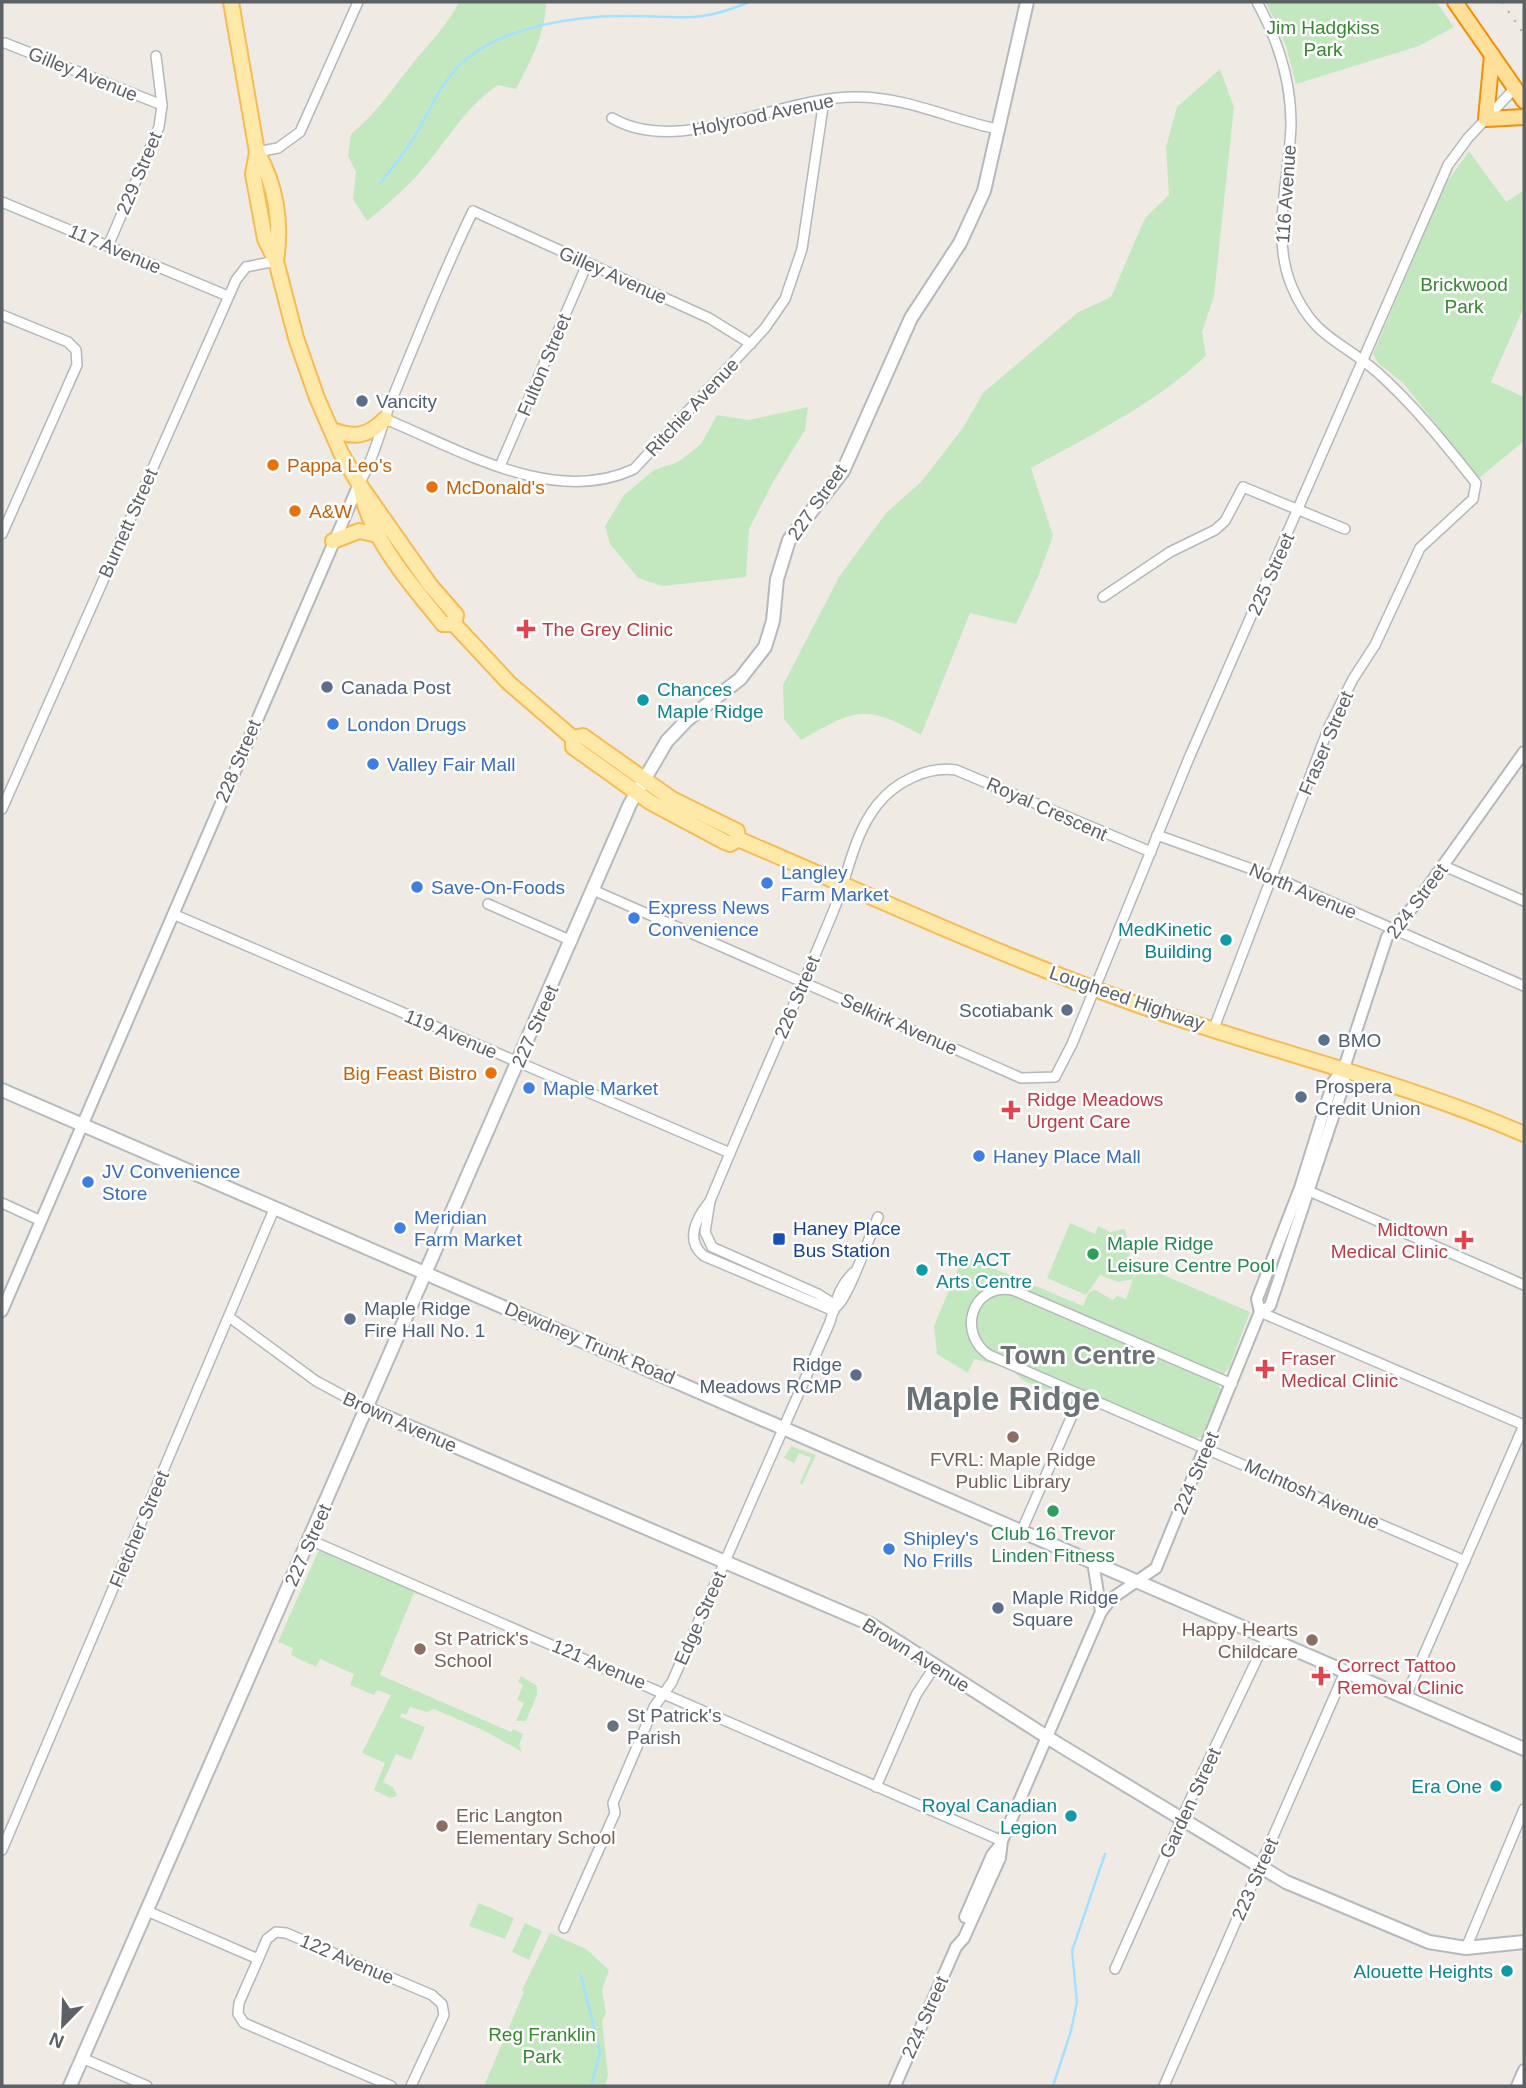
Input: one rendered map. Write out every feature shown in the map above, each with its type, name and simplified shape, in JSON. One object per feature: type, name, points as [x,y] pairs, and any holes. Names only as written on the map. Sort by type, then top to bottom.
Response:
[{"type":"highway","points":[[1455,2],[1524,101]]},
{"type":"highway","points":[[1492,55],[1486,119],[1524,117]]},
{"type":"main road","name":"Lougheed Highway","points":[[231,2],[257,152],[253,174],[265,239],[276,261],[296,338],[332,430],[359,484],[430,585],[456,615],[454,624]]},
{"type":"main road","name":"227 Street","points":[[70,2086],[640,786],[675,732],[740,679],[761,653],[770,634],[777,579],[789,540],[843,471],[911,318],[960,243],[984,191],[1027,2]]},
{"type":"main road","points":[[332,430],[360,436],[373,431],[384,419]]},
{"type":"main road","name":"Lougheed Highway","points":[[359,484],[364,511],[378,535],[443,624],[454,624],[509,683],[573,738],[573,747],[640,786],[725,842],[730,844],[738,839],[841,886],[1094,989],[1447,1102],[1524,1134]]},
{"type":"main road","points":[[333,541],[359,531],[378,535]]},
{"type":"main road","name":"Dewdney Trunk Road","points":[[2,1090],[784,1426],[1524,1749]]},
{"type":"main road","name":"Brown Avenue","points":[[368,1409],[870,1624],[1048,1738],[1286,1882],[1409,1936],[1466,1948],[1524,1942]]},
{"type":"street","points":[[257,152],[278,148],[300,132],[358,2]]},
{"type":"street","name":"116 Avenue","points":[[1257,2],[1280,50],[1289,93],[1290,144],[1282,227],[1286,270],[1299,302],[1314,324],[1334,343],[1363,363],[1413,407],[1476,483]]},
{"type":"street","name":"Gilley Avenue","points":[[5,43],[162,105]]},
{"type":"street","name":"229 Street","points":[[108,246],[159,127],[162,105],[156,56]]},
{"type":"street","name":"225 Street","points":[[1055,1077],[1448,165],[1515,88]]},
{"type":"street","name":"Holyrood Avenue","points":[[612,118],[637,131],[675,133],[824,100],[854,97],[897,101],[997,129]]},
{"type":"street","name":"Ritchie Avenue","points":[[384,419],[536,479],[606,479],[627,472],[648,456],[776,314],[798,270],[824,100]]},
{"type":"street","name":"117 Avenue","points":[[2,202],[228,296]]},
{"type":"street","name":"Gilley Avenue","points":[[472,211],[721,323],[751,344]]},
{"type":"street","name":"228 Street","points":[[2,1311],[80,1123],[333,541],[374,457],[384,419],[472,211]]},
{"type":"street","name":"Burnett Street","points":[[2,809],[228,296],[243,270],[261,262],[276,261]]},
{"type":"street","name":"Fulton Street","points":[[500,466],[587,264]]},
{"type":"street","points":[[2,315],[68,342],[76,350],[76,365],[2,534]]},
{"type":"street","name":"Fraser Street","points":[[1214,1028],[1329,727],[1353,679],[1375,645],[1411,561],[1420,548],[1474,499],[1476,483]]},
{"type":"street","points":[[1103,597],[1170,552],[1215,530],[1225,521],[1243,488],[1345,529]]},
{"type":"street","name":"224 Street","points":[[897,2082],[956,1947],[964,1938],[1000,1858],[1002,1842],[1101,1612],[1111,1599],[1156,1568],[1207,1448],[1260,1311],[1270,1305],[1305,1190],[1344,1084],[1344,1068],[1385,942],[1444,866],[1524,752]]},
{"type":"street","name":"Royal Crescent","points":[[942,769],[961,771],[1151,852]]},
{"type":"street","name":"226 Street","points":[[835,1309],[704,1256],[696,1247],[693,1230],[710,1201],[838,900],[855,846],[880,800],[905,781],[942,769]]},
{"type":"street","name":"North Avenue","points":[[1157,835],[1273,877],[1524,986]]},
{"type":"street","points":[[1444,866],[1524,901]]},
{"type":"street","name":"Selkirk Avenue","points":[[593,890],[1021,1078],[1055,1077]]},
{"type":"street","points":[[488,904],[572,941]]},
{"type":"street","name":"119 Avenue","points":[[173,914],[730,1153]]},
{"type":"street","points":[[1305,1190],[1524,1285]]},
{"type":"street","points":[[710,1201],[705,1232],[712,1247],[818,1294],[835,1309]]},
{"type":"street","points":[[2,1203],[39,1220]]},
{"type":"street","name":"Fletcher Street","points":[[2,1850],[275,1208]]},
{"type":"street","name":"Edge Street","points":[[564,1928],[615,1813],[613,1803],[654,1707],[665,1695],[835,1309],[844,1301],[853,1273],[878,1217]]},
{"type":"street","name":"McIntosh Avenue","points":[[1232,1384],[1016,1291],[1001,1290],[978,1301],[972,1310],[970,1325],[975,1340],[984,1352],[1465,1560]]},
{"type":"street","points":[[1260,1311],[1524,1425],[1405,1698]]},
{"type":"street","name":"Brown Avenue","points":[[229,1317],[316,1381],[368,1409]]},
{"type":"street","points":[[1022,1530],[1081,1395]]},
{"type":"street","name":"121 Avenue","points":[[310,1540],[655,1688],[665,1695],[1002,1842]]},
{"type":"street","points":[[1093,1562],[1101,1612]]},
{"type":"street","name":"Garden Street","points":[[1115,1969],[1182,1819],[1268,1638]]},
{"type":"street","points":[[876,1787],[916,1695],[935,1666]]},
{"type":"street","name":"223 Street","points":[[1164,2086],[1345,1672]]},
{"type":"street","points":[[1466,1948],[1524,1809]]},
{"type":"street","points":[[147,1911],[258,1959]]},
{"type":"street","name":"122 Avenue","points":[[391,2086],[244,2022],[238,2014],[239,2003],[267,1939],[276,1932],[286,1933],[432,1995],[442,2004],[444,2015],[411,2086]]},
{"type":"street","points":[[82,2058],[147,2086]]},
{"type":"street","points":[[1517,2086],[1524,2070]]},
{"type":"green space","points":[[459,2],[546,2],[536,47],[516,89],[498,85],[487,94],[467,112],[413,180],[367,221],[353,199],[356,172],[348,156],[351,134],[384,100],[444,26]]},
{"type":"green space","name":"Jim Hadgkiss Park","points":[[1266,2],[1436,2],[1454,27],[1419,46],[1296,84],[1286,46]]},
{"type":"green space","points":[[1220,69],[1234,107],[1214,296],[1202,332],[1206,356],[1144,404],[1031,468],[1053,536],[1038,577],[1016,624],[970,613],[921,735],[886,718],[860,714],[848,716],[801,740],[784,719],[783,685],[839,577],[886,513],[921,482],[963,428],[983,393],[1077,313],[1111,297],[1145,218],[1169,195],[1166,147],[1177,107]]},
{"type":"green space","name":"Brickwood Park","points":[[1469,151],[1506,202],[1524,190],[1524,307],[1491,382],[1524,397],[1524,441],[1479,478],[1404,384],[1378,363],[1373,354],[1445,185]]},
{"type":"green space","points":[[808,407],[805,430],[773,482],[749,529],[746,577],[662,586],[638,578],[610,544],[605,526],[624,495],[654,470],[678,462],[701,444],[717,415],[749,420]]},
{"type":"green space","points":[[1070,1223],[1095,1234],[1098,1226],[1110,1232],[1125,1229],[1134,1278],[1140,1265],[1250,1312],[1229,1368],[1216,1382],[1222,1391],[1204,1436],[1195,1439],[1077,1391],[1072,1401],[1024,1381],[1009,1368],[974,1359],[968,1373],[937,1354],[934,1326],[962,1259],[969,1258],[1083,1306],[1089,1292],[1095,1290],[1113,1300],[1117,1296],[1126,1299],[1133,1279],[1118,1282],[1100,1275],[1086,1295],[1047,1278]]},
{"type":"green space","points":[[791,1446],[816,1455],[802,1485],[800,1483],[811,1458],[799,1453],[794,1463],[784,1458]]},
{"type":"green space","points":[[322,1550],[442,1602],[414,1593],[380,1675],[511,1732],[513,1729],[523,1734],[519,1745],[522,1752],[485,1731],[434,1709],[427,1712],[410,1707],[406,1715],[402,1713],[400,1717],[425,1727],[411,1760],[396,1754],[383,1782],[393,1787],[397,1796],[390,1798],[374,1790],[385,1763],[362,1753],[391,1695],[377,1690],[374,1695],[350,1685],[354,1674],[320,1659],[316,1667],[291,1655],[293,1648],[278,1642],[318,1552]]},
{"type":"green space","points":[[521,1676],[537,1686],[537,1695],[526,1721],[516,1721],[524,1703],[517,1700],[523,1685],[518,1682]]},
{"type":"green space","points":[[479,1903],[514,1918],[505,1939],[469,1926]]},
{"type":"green space","points":[[525,1923],[542,1931],[529,1960],[512,1952]]},
{"type":"green space","name":"Reg Franklin Park","points":[[550,1933],[586,1949],[609,1970],[602,1990],[606,2013],[602,2021],[608,2075],[605,2086],[484,2086],[524,1992],[522,1990]]},
{"type":"waterway","points":[[380,183],[411,142],[437,96],[457,68],[499,39],[561,21],[603,17],[700,16],[715,14],[749,2]]},
{"type":"waterway","points":[[1053,2086],[1071,2031],[1077,2002],[1072,1951],[1105,1854]]},
{"type":"waterway","points":[[581,1975],[600,2052],[591,2086]]},
{"type":"railway","points":[[1502,2],[1524,34]]},
{"type":"place","name":"Vancity","points":[[362,401]]},
{"type":"place","name":"Pappa Leo's","points":[[273,465]]},
{"type":"place","name":"McDonald's","points":[[432,487]]},
{"type":"place","name":"A&W","points":[[295,511]]},
{"type":"place","name":"The Grey Clinic","points":[[526,629]]},
{"type":"place","name":"Canada Post","points":[[327,687]]},
{"type":"place","name":"Chances Maple Ridge","points":[[643,700]]},
{"type":"place","name":"London Drugs","points":[[333,724]]},
{"type":"place","name":"Valley Fair Mall","points":[[373,764]]},
{"type":"place","name":"Langley Farm Market","points":[[767,883]]},
{"type":"place","name":"Save-On-Foods","points":[[417,887]]},
{"type":"place","name":"Express News Convenience","points":[[634,918]]},
{"type":"place","name":"MedKinetic Building","points":[[1226,940]]},
{"type":"place","name":"Scotiabank","points":[[1067,1010]]},
{"type":"place","name":"BMO","points":[[1324,1040]]},
{"type":"place","name":"Big Feast Bistro","points":[[491,1073]]},
{"type":"place","name":"Maple Market","points":[[529,1088]]},
{"type":"place","name":"Prospera Credit Union","points":[[1301,1097]]},
{"type":"place","name":"Ridge Meadows Urgent Care","points":[[1011,1110]]},
{"type":"place","name":"Haney Place Mall","points":[[979,1156]]},
{"type":"place","name":"JV Convenience Store","points":[[88,1182]]},
{"type":"place","name":"Meridian Farm Market","points":[[400,1228]]},
{"type":"place","name":"Haney Place Bus Station","points":[[779,1239]]},
{"type":"place","name":"Midtown Medical Clinic","points":[[1464,1240]]},
{"type":"place","name":"Maple Ridge Leisure Centre Pool","points":[[1093,1254]]},
{"type":"place","name":"The ACT Arts Centre","points":[[922,1270]]},
{"type":"place","name":"Maple Ridge Fire Hall No. 1","points":[[350,1319]]},
{"type":"place","name":"Fraser Medical Clinic","points":[[1265,1369]]},
{"type":"place","name":"Ridge Meadows RCMP","points":[[856,1375]]},
{"type":"place","name":"FVRL: Maple Ridge Public Library","points":[[1013,1437]]},
{"type":"place","name":"Club 16 Trevor Linden Fitness","points":[[1053,1511]]},
{"type":"place","name":"Shipley's No Frills","points":[[889,1549]]},
{"type":"place","name":"Maple Ridge Square","points":[[998,1608]]},
{"type":"place","name":"Happy Hearts Childcare","points":[[1312,1640]]},
{"type":"place","name":"St Patrick's School","points":[[420,1649]]},
{"type":"place","name":"Correct Tattoo Removal Clinic","points":[[1321,1676]]},
{"type":"place","name":"St Patrick's Parish","points":[[613,1726]]},
{"type":"place","name":"Era One","points":[[1496,1786]]},
{"type":"place","name":"Royal Canadian Legion","points":[[1071,1816]]},
{"type":"place","name":"Eric Langton Elementary School","points":[[442,1826]]},
{"type":"place","name":"Alouette Heights","points":[[1507,1971]]},
{"type":"district","name":"Town Centre","points":[[1078,1355]]},
{"type":"district","name":"Maple Ridge","points":[[1003,1398]]}]
